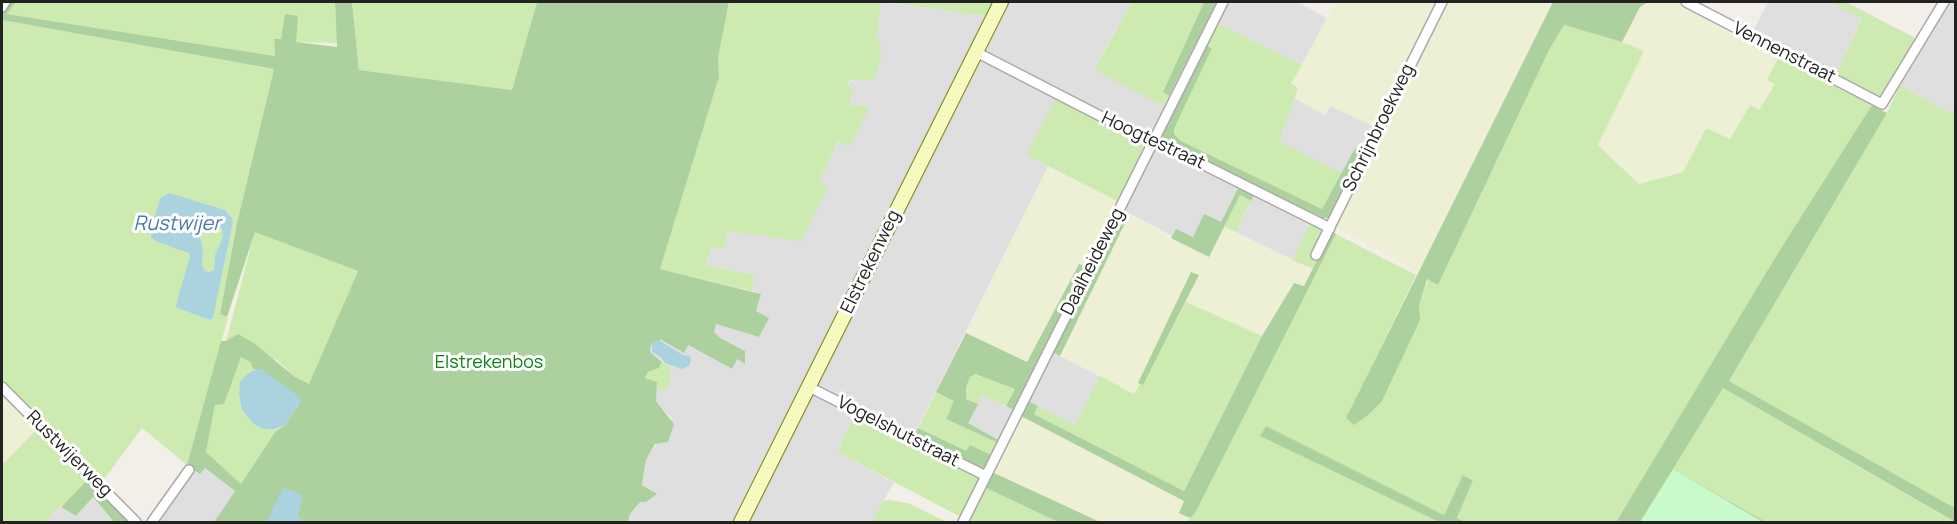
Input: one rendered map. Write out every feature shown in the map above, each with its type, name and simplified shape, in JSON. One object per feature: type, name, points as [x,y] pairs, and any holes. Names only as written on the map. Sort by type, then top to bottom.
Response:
[{"type":"street","points":[[2,7],[5,2]]},
{"type":"street","name":"Elstrekenweg","points":[[741,522],[1001,2]]},
{"type":"street","name":"Daalheideweg","points":[[963,522],[1223,2]]},
{"type":"street","name":"Schrijnbroekweg","points":[[1316,255],[1442,2]]},
{"type":"street","name":"Vennenstraat","points":[[1686,2],[1882,104],[1944,2]]},
{"type":"street","name":"Hoogtestraat","points":[[976,52],[1145,139],[1154,140],[1330,228]]},
{"type":"street","name":"Rustwijerweg","points":[[2,387],[136,522]]},
{"type":"street","name":"Vogelshutstraat","points":[[809,387],[986,476]]},
{"type":"street","points":[[152,522],[189,470]]},
{"type":"shaded area","points":[[881,2],[985,16],[734,522],[628,522],[630,514],[640,502],[656,493],[642,485],[646,460],[672,419],[656,401],[656,389],[667,391],[671,368],[651,353],[652,343],[659,338],[688,345],[731,369],[737,359],[745,364],[745,351],[720,338],[714,332],[716,324],[759,337],[756,311],[761,294],[752,291],[755,275],[705,265],[712,247],[727,231],[827,187],[818,182],[838,141],[849,147],[869,107],[849,104],[848,86],[850,81],[860,78],[877,40]]},
{"type":"shaded area","points":[[1009,2],[1132,2],[1094,69],[1164,106],[1152,133],[1146,134],[987,56],[983,52]]},
{"type":"shaded area","points":[[1228,2],[1296,2],[1327,18],[1302,65],[1217,23]]},
{"type":"shaded area","points":[[1768,2],[1830,2],[1862,18],[1835,76],[1752,33]]},
{"type":"shaded area","points":[[1950,2],[1955,2],[1956,105],[1951,114],[1900,85]]},
{"type":"shaded area","points":[[981,59],[1056,98],[1027,155],[1048,167],[914,435],[816,386]]},
{"type":"shaded area","points":[[1293,97],[1325,115],[1330,105],[1375,127],[1363,152],[1355,148],[1342,173],[1278,141]]},
{"type":"shaded area","points":[[1157,147],[1238,188],[1221,222],[1193,237],[1176,229],[1172,236],[1123,210],[1153,149]]},
{"type":"shaded area","points":[[1254,196],[1310,223],[1292,260],[1236,232]]},
{"type":"shaded area","points":[[1052,352],[1100,376],[1075,425],[1028,401]]},
{"type":"shaded area","points":[[812,395],[855,414],[837,452],[894,483],[871,522],[749,522]]},
{"type":"shaded area","points":[[982,395],[1014,410],[1000,441],[967,423]]},
{"type":"shaded area","points":[[205,468],[235,491],[214,522],[156,522],[192,469]]},
{"type":"shaded area","points":[[93,497],[114,522],[45,522],[61,507],[76,516]]},
{"type":"green space","name":"Elstrekenbos","points":[[2,2],[16,2],[7,14],[275,56],[274,39],[281,39],[285,14],[298,16],[296,42],[337,47],[335,2],[352,2],[359,70],[512,90],[537,2],[729,2],[718,58],[719,77],[660,269],[761,294],[756,311],[769,318],[759,337],[716,324],[714,332],[720,338],[745,351],[745,364],[737,359],[732,369],[688,345],[684,353],[660,339],[652,343],[651,353],[662,362],[659,368],[648,372],[645,378],[657,382],[656,401],[674,424],[668,442],[655,444],[646,460],[642,485],[657,494],[646,502],[640,502],[630,514],[628,522],[214,522],[235,491],[205,468],[200,474],[187,465],[221,341],[226,341],[238,334],[255,344],[295,377],[309,384],[358,271],[255,232],[227,317],[220,314],[237,223],[274,69],[2,20]],"holes":[[[241,357],[251,363],[253,369],[261,369],[300,402],[285,425],[275,432],[241,484],[206,452],[215,405],[224,404]]]},
{"type":"green space","points":[[16,2],[335,2],[337,43],[296,42],[286,14],[281,39],[274,39],[275,56],[7,14]]},
{"type":"green space","points":[[352,2],[537,2],[512,90],[359,70]]},
{"type":"green space","points":[[729,2],[881,2],[877,40],[880,42],[881,61],[873,80],[850,80],[848,85],[853,89],[849,104],[870,107],[849,147],[838,141],[819,181],[828,187],[801,241],[728,231],[724,248],[712,247],[705,265],[755,275],[752,291],[660,269],[719,77],[718,58]]},
{"type":"green space","points":[[883,2],[981,2],[992,3],[985,16]]},
{"type":"green space","points":[[1132,2],[1204,2],[1163,92],[1169,96],[1164,106],[1094,70]]},
{"type":"green space","points":[[1204,2],[1217,2],[1169,96],[1163,92]]},
{"type":"green space","points":[[1336,2],[1435,2],[1375,127],[1330,106],[1325,115],[1293,97],[1298,88],[1291,84]]},
{"type":"green space","points":[[1448,2],[1540,2],[1550,7],[1418,272],[1339,229],[1337,225]]},
{"type":"green space","points":[[1553,2],[1648,2],[1640,7],[1622,42],[1564,25],[1549,50],[1438,285],[1427,279],[1419,306],[1420,320],[1382,401],[1354,425],[1346,418]]},
{"type":"green space","points":[[1648,2],[1675,2],[1778,58],[1767,80],[1775,84],[1759,110],[1750,105],[1730,139],[1706,128],[1683,172],[1639,184],[1620,163],[1598,145],[1644,52],[1622,42],[1640,7]]},
{"type":"green space","points":[[1830,2],[1846,2],[1917,39],[1883,95],[1875,97],[1835,76],[1862,19]]},
{"type":"green space","points":[[2,20],[274,69],[237,223],[220,314],[228,318],[187,465],[142,428],[102,482],[2,380]],"holes":[[[170,193],[225,210],[233,222],[213,317],[210,320],[177,308],[190,256]]]},
{"type":"green space","points":[[1217,23],[1302,65],[1291,83],[1298,88],[1279,141],[1342,173],[1322,209],[1181,141],[1173,134],[1212,47],[1206,45]]},
{"type":"green space","points":[[1564,25],[1644,51],[1598,145],[1639,184],[1683,172],[1706,128],[1730,139],[1750,105],[1759,110],[1775,84],[1767,80],[1778,58],[1872,105],[1778,253],[1616,522],[1466,522],[1457,518],[1473,479],[1463,475],[1444,515],[1266,426],[1261,436],[1439,522],[1188,522],[1336,234],[1416,275],[1346,419],[1420,321],[1419,306],[1428,279],[1438,285],[1549,50]]},
{"type":"green space","points":[[1206,45],[1212,48],[1174,129],[1174,134],[1181,141],[1322,209],[1355,148],[1363,152],[1332,215],[1328,218],[1323,218],[1271,193],[1161,136]]},
{"type":"green space","points":[[1900,85],[1951,114],[1955,105],[1955,508],[1729,381],[1887,113]]},
{"type":"green space","points":[[1056,98],[1145,144],[1117,201],[1026,155]]},
{"type":"green space","points":[[1872,105],[1887,113],[1729,381],[1955,508],[1955,522],[1723,388],[1673,469],[1766,522],[1616,522],[1778,253]]},
{"type":"green space","points":[[1048,167],[1117,201],[1086,266],[1078,264],[1027,363],[966,333]]},
{"type":"green space","points":[[1238,188],[1254,196],[1251,201],[1240,195],[1209,257],[1171,238],[1176,229],[1193,237],[1204,214],[1221,222]]},
{"type":"green space","points":[[1240,195],[1251,201],[1236,232],[1224,227]]},
{"type":"green space","points":[[1123,210],[1129,215],[1060,356],[1052,352]]},
{"type":"green space","points":[[1129,215],[1209,257],[1224,227],[1313,269],[1304,287],[1293,283],[1262,336],[1186,302],[1199,276],[1138,383],[1140,384],[1134,394],[1060,356]]},
{"type":"green space","points":[[208,223],[222,229],[223,236],[215,255],[214,270],[209,272],[205,271],[202,264],[203,249],[199,232]]},
{"type":"green space","points":[[1310,223],[1323,229],[1310,256],[1317,260],[1313,269],[1292,260]]},
{"type":"green space","points":[[255,231],[358,271],[309,385],[295,377],[277,360],[226,341]]},
{"type":"green space","points":[[1332,231],[1336,234],[1195,513],[1190,518],[1179,513],[1184,501],[1021,416],[1028,401],[1038,406],[1034,414],[1184,491],[1262,336],[1294,283],[1304,286]]},
{"type":"green space","points":[[1079,264],[1086,266],[1014,410],[1006,406],[1015,389],[975,374],[970,377],[966,387],[966,399],[978,404],[968,423],[1000,441],[998,443],[946,419],[954,401],[936,392],[966,333],[1027,362]]},
{"type":"green space","points":[[1191,272],[1199,275],[1143,385],[1138,383]]},
{"type":"green space","points":[[1186,302],[1262,336],[1184,491],[1034,414],[1038,406],[1075,425],[1100,376],[1134,394],[1140,384],[1143,384]]},
{"type":"green space","points":[[241,357],[251,363],[253,369],[256,369],[246,375],[239,395],[242,410],[274,429],[285,425],[275,432],[241,484],[206,452],[215,405],[234,374]]},
{"type":"green space","points":[[662,362],[671,367],[668,391],[656,389],[657,382],[645,378],[648,372],[659,368]]},
{"type":"green space","points":[[974,374],[1015,389],[1006,406],[982,395],[978,404],[966,399],[966,387],[970,377]]},
{"type":"green space","points":[[1723,388],[1954,522],[1766,522],[1673,469]]},
{"type":"green space","points":[[936,392],[955,401],[946,419],[998,443],[993,456],[966,452],[918,428]]},
{"type":"green space","points":[[2,394],[37,429],[2,465]]},
{"type":"green space","points":[[855,414],[978,477],[980,480],[962,516],[837,452]]},
{"type":"green space","points":[[1021,416],[1184,501],[1179,513],[1190,518],[1188,522],[1100,522],[992,472]]},
{"type":"green space","points":[[1266,426],[1444,515],[1463,475],[1473,480],[1457,518],[1466,522],[1439,522],[1260,436]]},
{"type":"green space","points":[[918,428],[966,451],[970,445],[993,456],[984,468],[978,467],[914,435]]},
{"type":"green space","points":[[37,429],[88,479],[45,522],[2,522],[2,465]]},
{"type":"green space","points":[[1673,469],[1763,522],[1640,522]]},
{"type":"green space","points":[[992,472],[1100,522],[1058,522],[984,487]]},
{"type":"green space","points":[[88,479],[129,522],[114,522],[93,497],[76,516],[61,507]]},
{"type":"green space","points":[[984,487],[1058,522],[967,522]]},
{"type":"green space","points":[[883,501],[908,503],[947,522],[871,522]]},
{"type":"water","name":"Rustwijer","points":[[170,193],[225,210],[232,218],[213,318],[210,320],[177,308],[190,256],[189,253],[155,241],[151,237],[151,228],[161,197]],"holes":[[[208,223],[222,229],[223,236],[215,255],[214,270],[209,272],[205,271],[202,264],[203,249],[199,232]]]},
{"type":"water","points":[[660,341],[683,355],[690,356],[689,366],[682,369],[665,363],[661,357],[652,352],[652,343]]},
{"type":"water","points":[[256,369],[261,369],[301,398],[285,425],[274,429],[263,429],[253,423],[242,410],[239,395],[240,382]]},
{"type":"water","points":[[284,488],[302,497],[298,515],[303,522],[265,522],[272,514],[270,512]]}]
